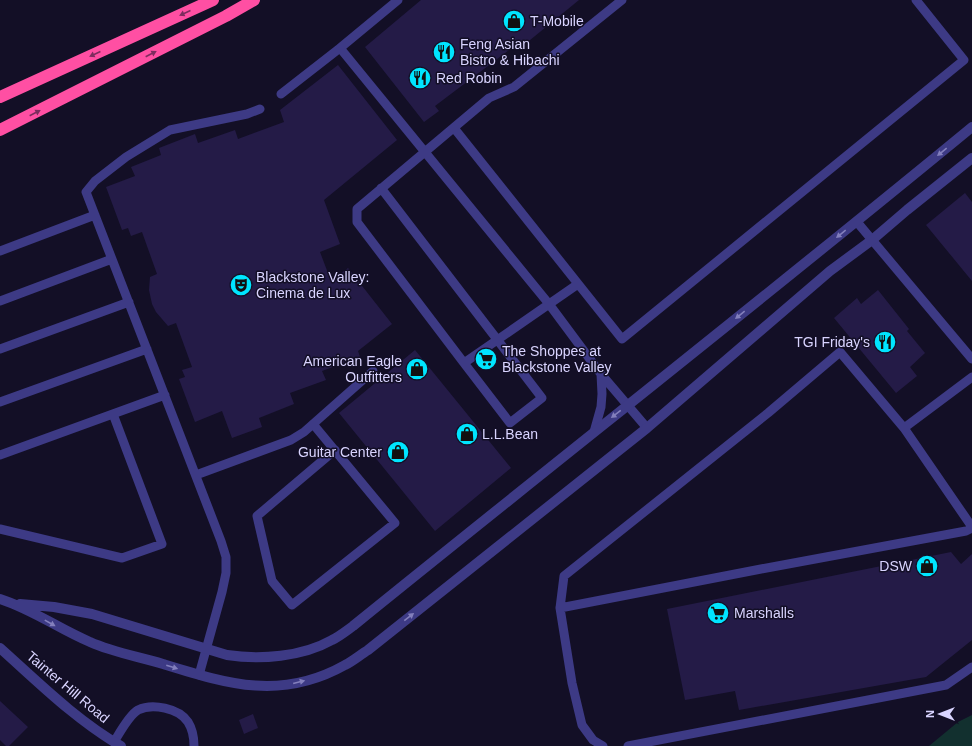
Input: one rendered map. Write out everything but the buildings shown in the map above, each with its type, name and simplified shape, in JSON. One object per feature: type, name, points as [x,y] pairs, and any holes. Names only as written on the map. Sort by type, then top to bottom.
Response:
[{"type":"highway","points":[[0,97],[213,0]]},
{"type":"highway","points":[[0,130],[226,16],[254,0]]},
{"type":"street","points":[[16,604],[54,607],[92,614],[206,649],[245,658],[263,658],[289,654],[310,649],[332,640],[353,626],[628,404],[857,222],[972,127]]},
{"type":"street","points":[[0,599],[16,604],[91,643],[199,675],[243,685],[266,687],[301,682],[320,677],[345,665],[368,650],[647,428],[830,271],[872,240],[972,158]]},
{"type":"street","name":"Tainter Hill Road","points":[[0,648],[68,708],[93,728],[117,744]]},
{"type":"lane","points":[[281,94],[398,0]]},
{"type":"lane","points":[[381,188],[542,398],[510,423],[357,222],[357,209],[381,188],[424,151],[489,98],[516,86],[622,0]]},
{"type":"lane","points":[[454,128],[622,339],[964,60],[916,0]]},
{"type":"lane","points":[[340,48],[549,304],[601,374],[647,428]]},
{"type":"lane","points":[[199,675],[222,592],[226,573],[226,557],[196,475],[86,192],[109,170],[149,142],[170,130],[247,114],[260,109]]},
{"type":"lane","points":[[0,251],[95,215]]},
{"type":"lane","points":[[857,222],[972,359]]},
{"type":"lane","points":[[0,301],[112,259]]},
{"type":"lane","points":[[464,363],[578,284]]},
{"type":"lane","points":[[0,349],[129,302]]},
{"type":"lane","points":[[0,402],[147,349]]},
{"type":"lane","points":[[560,608],[966,531],[972,528],[904,428],[840,352],[768,413],[564,576],[560,608],[572,683],[582,725],[593,740],[603,746]]},
{"type":"lane","points":[[196,475],[290,440],[304,432],[373,371]]},
{"type":"lane","points":[[594,432],[601,407],[601,374]]},
{"type":"lane","points":[[904,428],[972,377]]},
{"type":"lane","points":[[0,455],[164,395]]},
{"type":"lane","points":[[0,529],[122,558],[162,544],[113,414]]},
{"type":"lane","points":[[313,424],[335,450],[395,523],[292,605],[272,581],[257,516],[335,450]]},
{"type":"lane","points":[[628,746],[946,685],[972,667]]},
{"type":"lane","points":[[117,744],[124,725],[137,710],[154,707],[173,710],[188,722],[194,737],[194,746]]},
{"type":"green space","points":[[972,715],[972,746],[929,746],[958,722]]},
{"type":"place","name":"T-Mobile","points":[[514,21]]},
{"type":"place","name":"Feng Asian Bistro & Hibachi","points":[[444,52]]},
{"type":"place","name":"Red Robin","points":[[420,78]]},
{"type":"place","name":"Blackstone Valley: Cinema de Lux","points":[[241,285]]},
{"type":"place","name":"TGI Friday's","points":[[885,342]]},
{"type":"place","name":"The Shoppes at Blackstone Valley","points":[[486,359]]},
{"type":"place","name":"American Eagle Outfitters","points":[[417,369]]},
{"type":"place","name":"L.L.Bean","points":[[467,434]]},
{"type":"place","name":"Guitar Center","points":[[398,452]]},
{"type":"place","name":"DSW","points":[[927,566]]},
{"type":"place","name":"Marshalls","points":[[718,613]]}]
